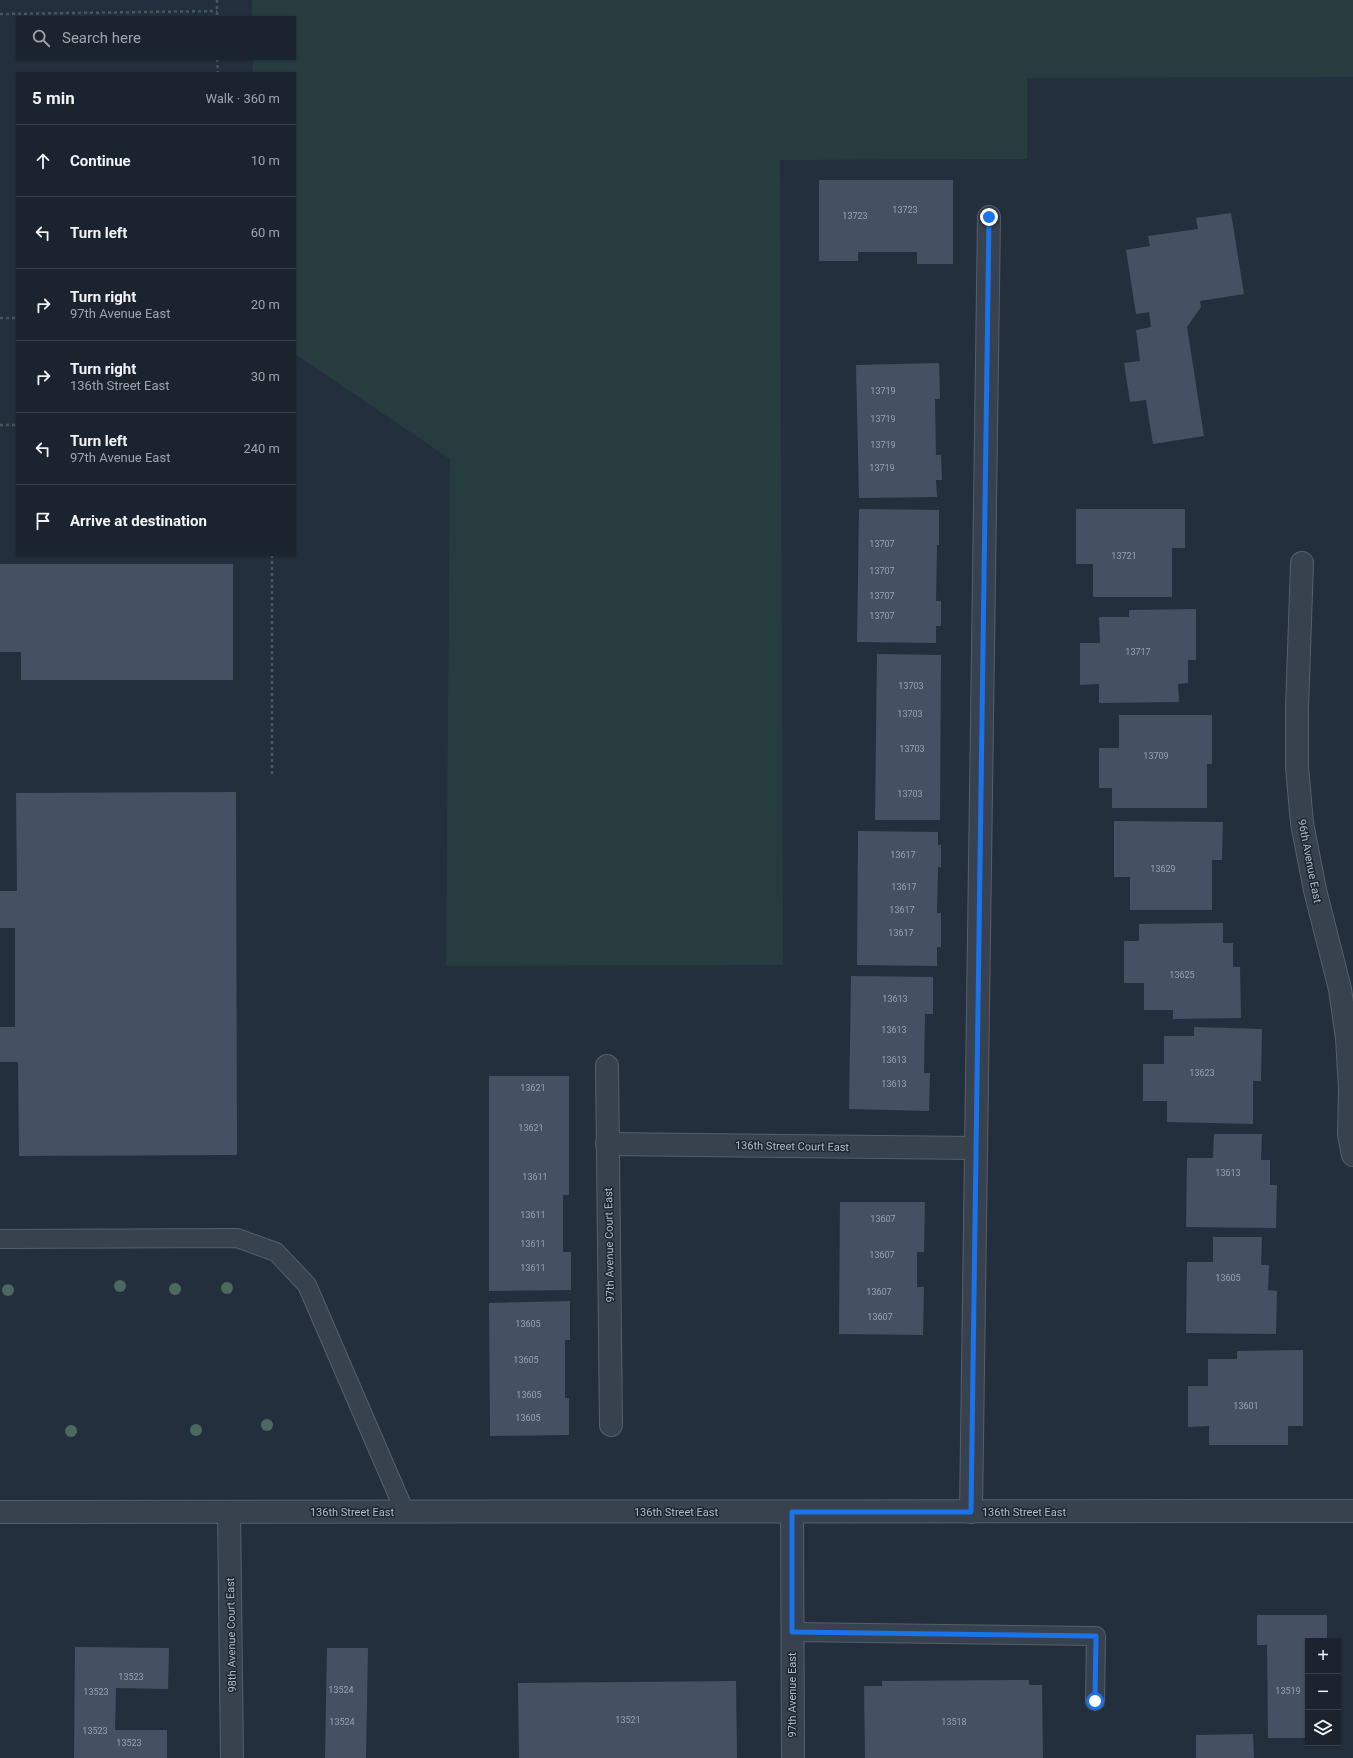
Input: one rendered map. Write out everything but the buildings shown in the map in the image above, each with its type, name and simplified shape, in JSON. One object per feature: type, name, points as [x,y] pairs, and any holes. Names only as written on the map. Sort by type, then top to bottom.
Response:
[{"type":"street","points":[[971,1512],[989,217]]},
{"type":"street","name":"96th Avenue East","points":[[1302,563],[1297,709],[1297,767],[1302,823],[1315,890],[1340,989],[1347,1038],[1350,1089],[1349,1135],[1353,1155]]},
{"type":"street","name":"97th Avenue Court East","points":[[607,1066],[611,1425]]},
{"type":"street","name":"136th Street Court East","points":[[607,1144],[976,1148]]},
{"type":"street","name":"136th Street East","points":[[0,1512],[1353,1511]]},
{"type":"street","name":"98th Avenue Court East","points":[[229,1512],[232,1758]]},
{"type":"street","name":"97th Avenue East","points":[[792,1512],[793,1758]]},
{"type":"lane","points":[[0,1239],[237,1238],[276,1252],[307,1285],[406,1512]]},
{"type":"lane","points":[[792,1632],[1096,1636],[1095,1701]]},
{"type":"path","points":[[217,0],[217,16]]},
{"type":"path","points":[[0,14],[217,10]]},
{"type":"path","points":[[217,60],[218,72]]},
{"type":"path","points":[[0,318],[16,318]]},
{"type":"path","points":[[0,425],[16,425]]},
{"type":"path","points":[[272,556],[272,776]]},
{"type":"green space","points":[[252,0],[1353,0],[1353,77],[1027,78],[1027,159],[780,160],[783,965],[446,966],[450,459],[296,355],[296,72],[253,72],[253,60],[296,60],[296,16],[252,16]]},
{"type":"route","points":[[989,217],[971,1512],[792,1512],[792,1632],[1096,1636],[1095,1701]]}]
